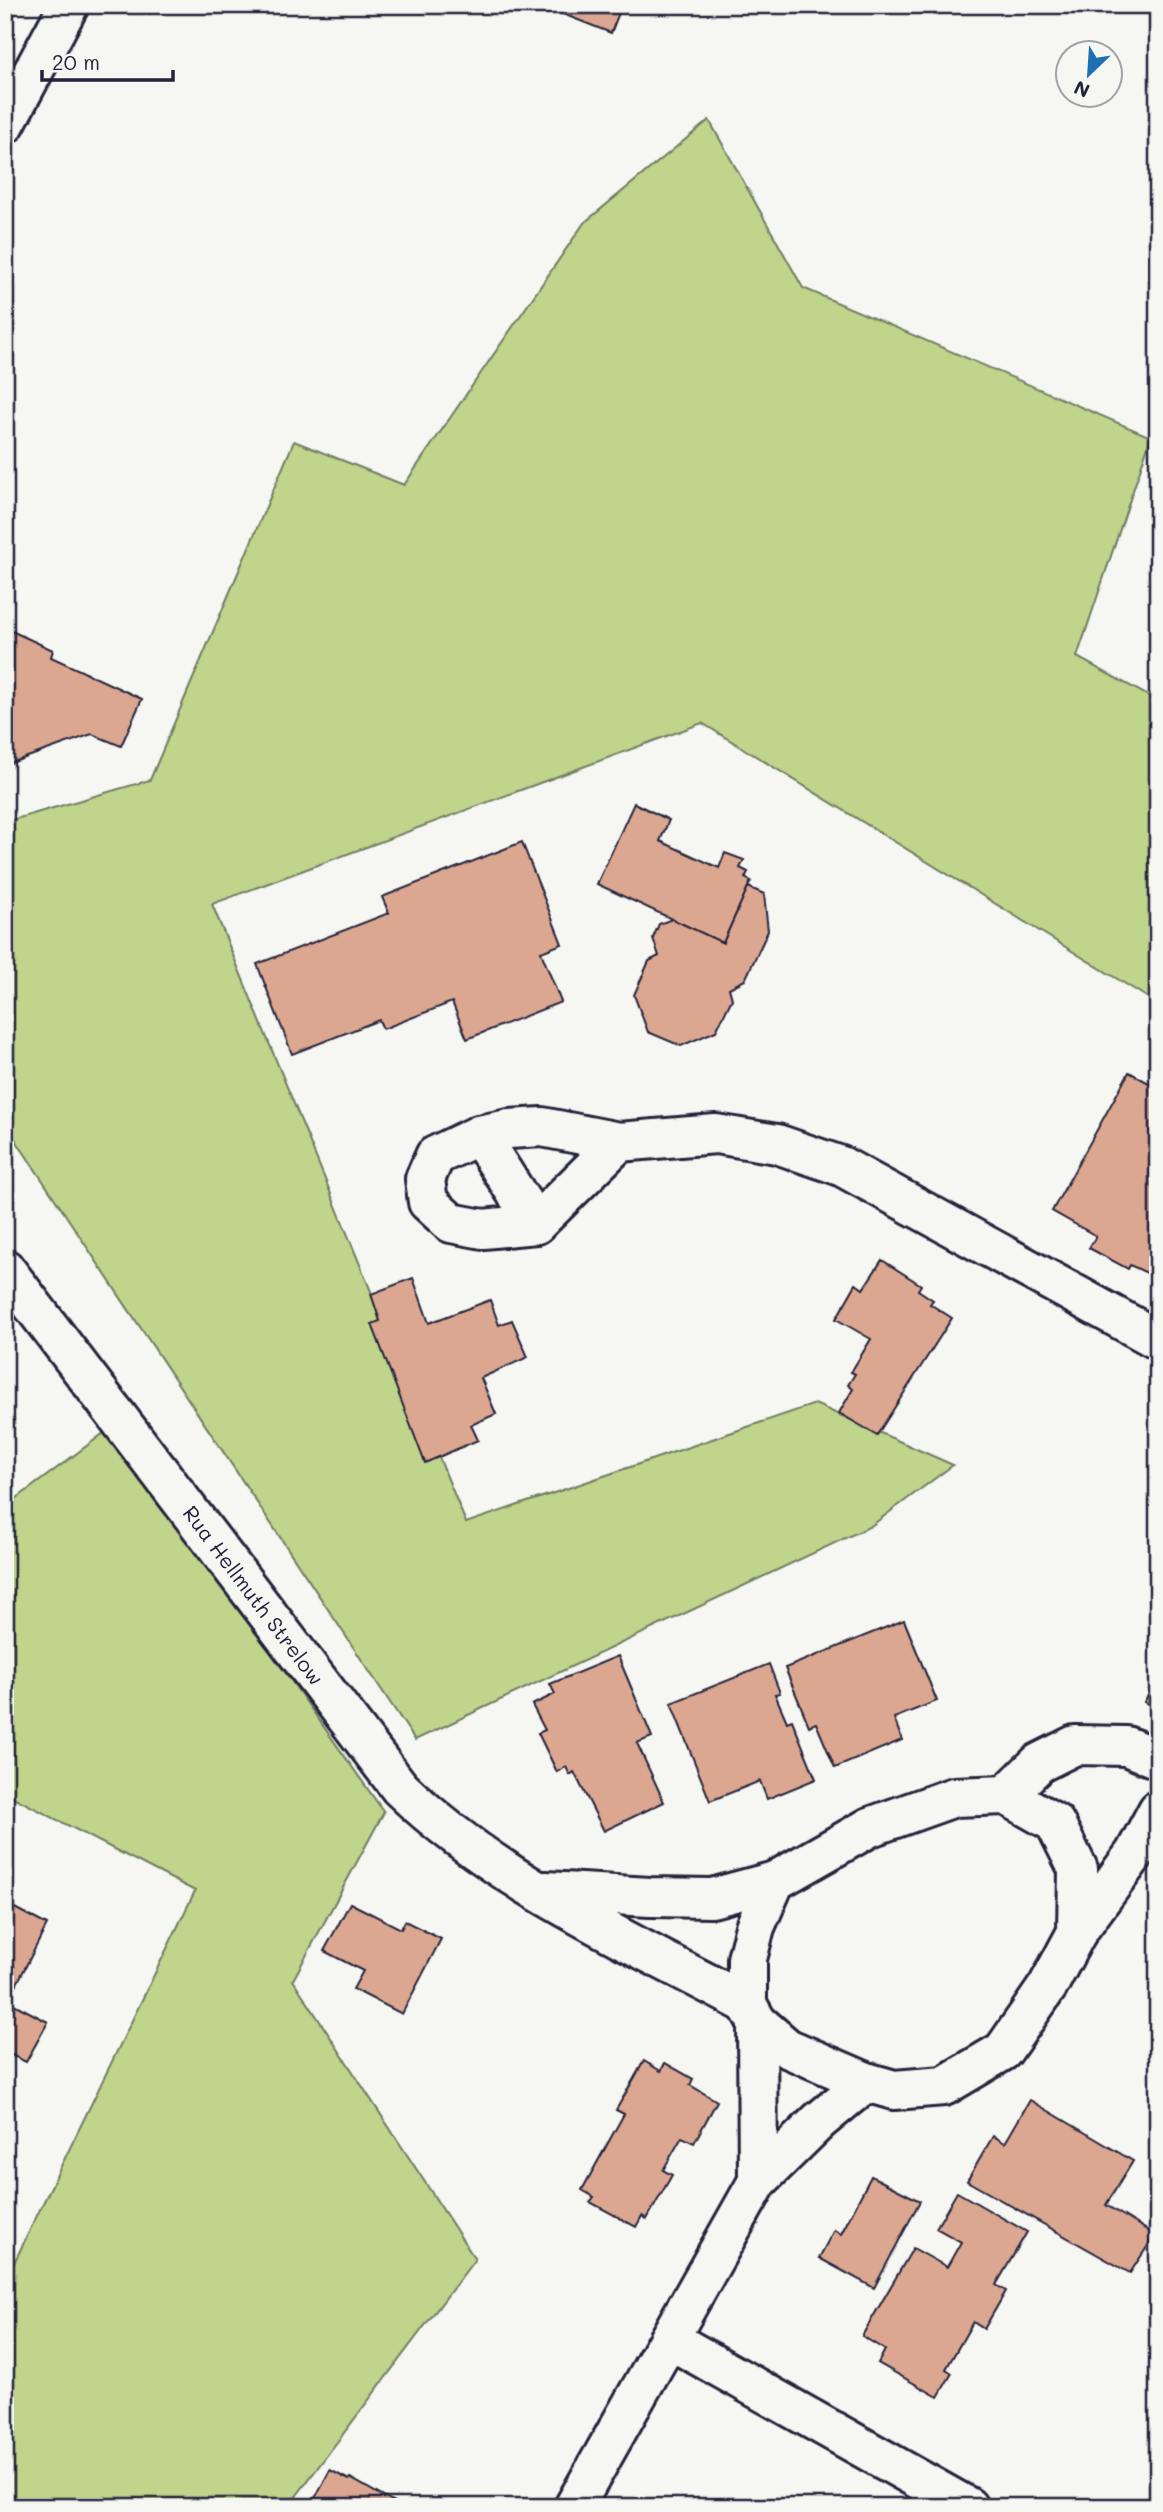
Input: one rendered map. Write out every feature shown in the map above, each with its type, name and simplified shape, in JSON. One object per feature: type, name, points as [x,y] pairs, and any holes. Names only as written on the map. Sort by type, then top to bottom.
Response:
[{"type":"street","points":[[5,124],[69,5]]},
{"type":"street","points":[[619,1142],[536,1224],[483,1229],[451,1223],[428,1202],[425,1179],[435,1156],[479,1135],[509,1129],[542,1127],[619,1142],[716,1134],[776,1144],[841,1166],[1158,1340]]},
{"type":"street","points":[[479,1135],[536,1224]]},
{"type":"street","name":"Rua Hellmuth Strelow","points":[[5,1269],[400,1788],[432,1819],[534,1890],[752,2013],[786,2048],[894,2091],[944,2086],[1003,2051],[1048,1986],[1077,1931],[1135,1853],[1158,1810]]},
{"type":"street","points":[[1006,1795],[1039,1763],[1075,1745],[1126,1746],[1158,1759]]},
{"type":"street","points":[[534,1890],[650,1898],[712,1898],[775,1881],[870,1827],[954,1797],[1006,1795],[1055,1823],[1078,1869],[1077,1931]]},
{"type":"street","points":[[758,2181],[752,2013],[747,1959],[755,1927],[775,1881]]},
{"type":"street","points":[[574,2507],[758,2181],[819,2121],[866,2082]]},
{"type":"street","points":[[669,2339],[968,2507]]},
{"type":"green space","points":[[709,120],[803,288],[1151,437],[1077,657],[1158,701],[1158,1004],[702,723],[212,904],[466,1523],[815,1404],[953,1465],[871,1526],[415,1740],[5,1124],[5,822],[150,780],[294,441],[404,485],[584,223]]},
{"type":"green space","points":[[112,1427],[384,1812],[293,1980],[475,2259],[288,2507],[19,2507],[5,2499],[5,2271],[11,2269],[195,1891],[5,1793],[5,1507]]},
{"type":"building","points":[[540,5],[622,5],[611,33]]},
{"type":"building","points":[[5,628],[53,650],[51,657],[142,699],[121,746],[92,734],[5,765]]},
{"type":"building","points":[[634,803],[669,820],[660,841],[719,868],[725,853],[744,860],[740,868],[748,872],[745,878],[751,881],[723,943],[597,884]]},
{"type":"building","points":[[522,842],[562,944],[541,952],[561,1002],[467,1039],[452,1002],[383,1029],[379,1020],[292,1054],[257,964],[389,913],[382,897]]},
{"type":"building","points":[[748,887],[764,894],[768,931],[745,980],[729,988],[732,999],[716,1031],[681,1046],[648,1032],[634,995],[649,961],[659,956],[653,938],[659,924],[672,919],[723,943]]},
{"type":"building","points":[[1129,1072],[1158,1088],[1158,1266],[1154,1264],[1149,1274],[1130,1265],[1128,1269],[1089,1248],[1096,1236],[1052,1211]]},
{"type":"building","points":[[882,1260],[921,1285],[918,1290],[933,1300],[930,1304],[952,1318],[877,1435],[839,1413],[853,1389],[848,1385],[855,1374],[851,1372],[871,1339],[836,1319],[856,1284],[863,1289]]},
{"type":"building","points":[[413,1278],[429,1323],[490,1300],[499,1325],[512,1320],[528,1357],[481,1378],[496,1414],[471,1425],[478,1440],[425,1463],[372,1324],[380,1321],[371,1294]]},
{"type":"building","points":[[904,1620],[937,1701],[894,1718],[902,1740],[835,1768],[816,1723],[809,1726],[785,1668]]},
{"type":"building","points":[[618,1656],[652,1737],[637,1743],[664,1802],[604,1831],[574,1772],[570,1775],[566,1767],[557,1772],[538,1733],[545,1730],[532,1705],[555,1694],[550,1684]]},
{"type":"building","points":[[769,1664],[780,1693],[775,1694],[787,1722],[792,1720],[816,1779],[767,1799],[760,1781],[710,1801],[671,1703]]},
{"type":"building","points":[[1158,1680],[1158,1710],[1144,1702]]},
{"type":"building","points":[[5,1903],[47,1925],[8,2001],[48,2022],[26,2062],[5,2052]]},
{"type":"building","points":[[350,1903],[401,1929],[405,1921],[441,1939],[402,2014],[353,1989],[363,1971],[324,1951]]},
{"type":"building","points":[[644,2061],[661,2071],[665,2063],[693,2079],[690,2085],[717,2101],[694,2143],[682,2137],[663,2170],[672,2175],[647,2219],[642,2216],[636,2227],[590,2202],[594,2197],[582,2190],[624,2114],[616,2110]]},
{"type":"building","points":[[1030,2100],[1133,2161],[1106,2205],[1155,2235],[1130,2273],[967,2181],[993,2136],[1005,2143]]},
{"type":"building","points":[[871,2176],[920,2201],[874,2288],[819,2258],[834,2230],[841,2234]]},
{"type":"building","points":[[957,2192],[1027,2232],[996,2285],[1006,2291],[984,2329],[973,2322],[946,2369],[952,2373],[938,2397],[878,2363],[885,2350],[862,2336],[913,2248],[947,2267],[961,2242],[936,2228]]},
{"type":"building","points":[[330,2470],[349,2480],[350,2478],[401,2507],[319,2507],[321,2504],[314,2500]]}]
